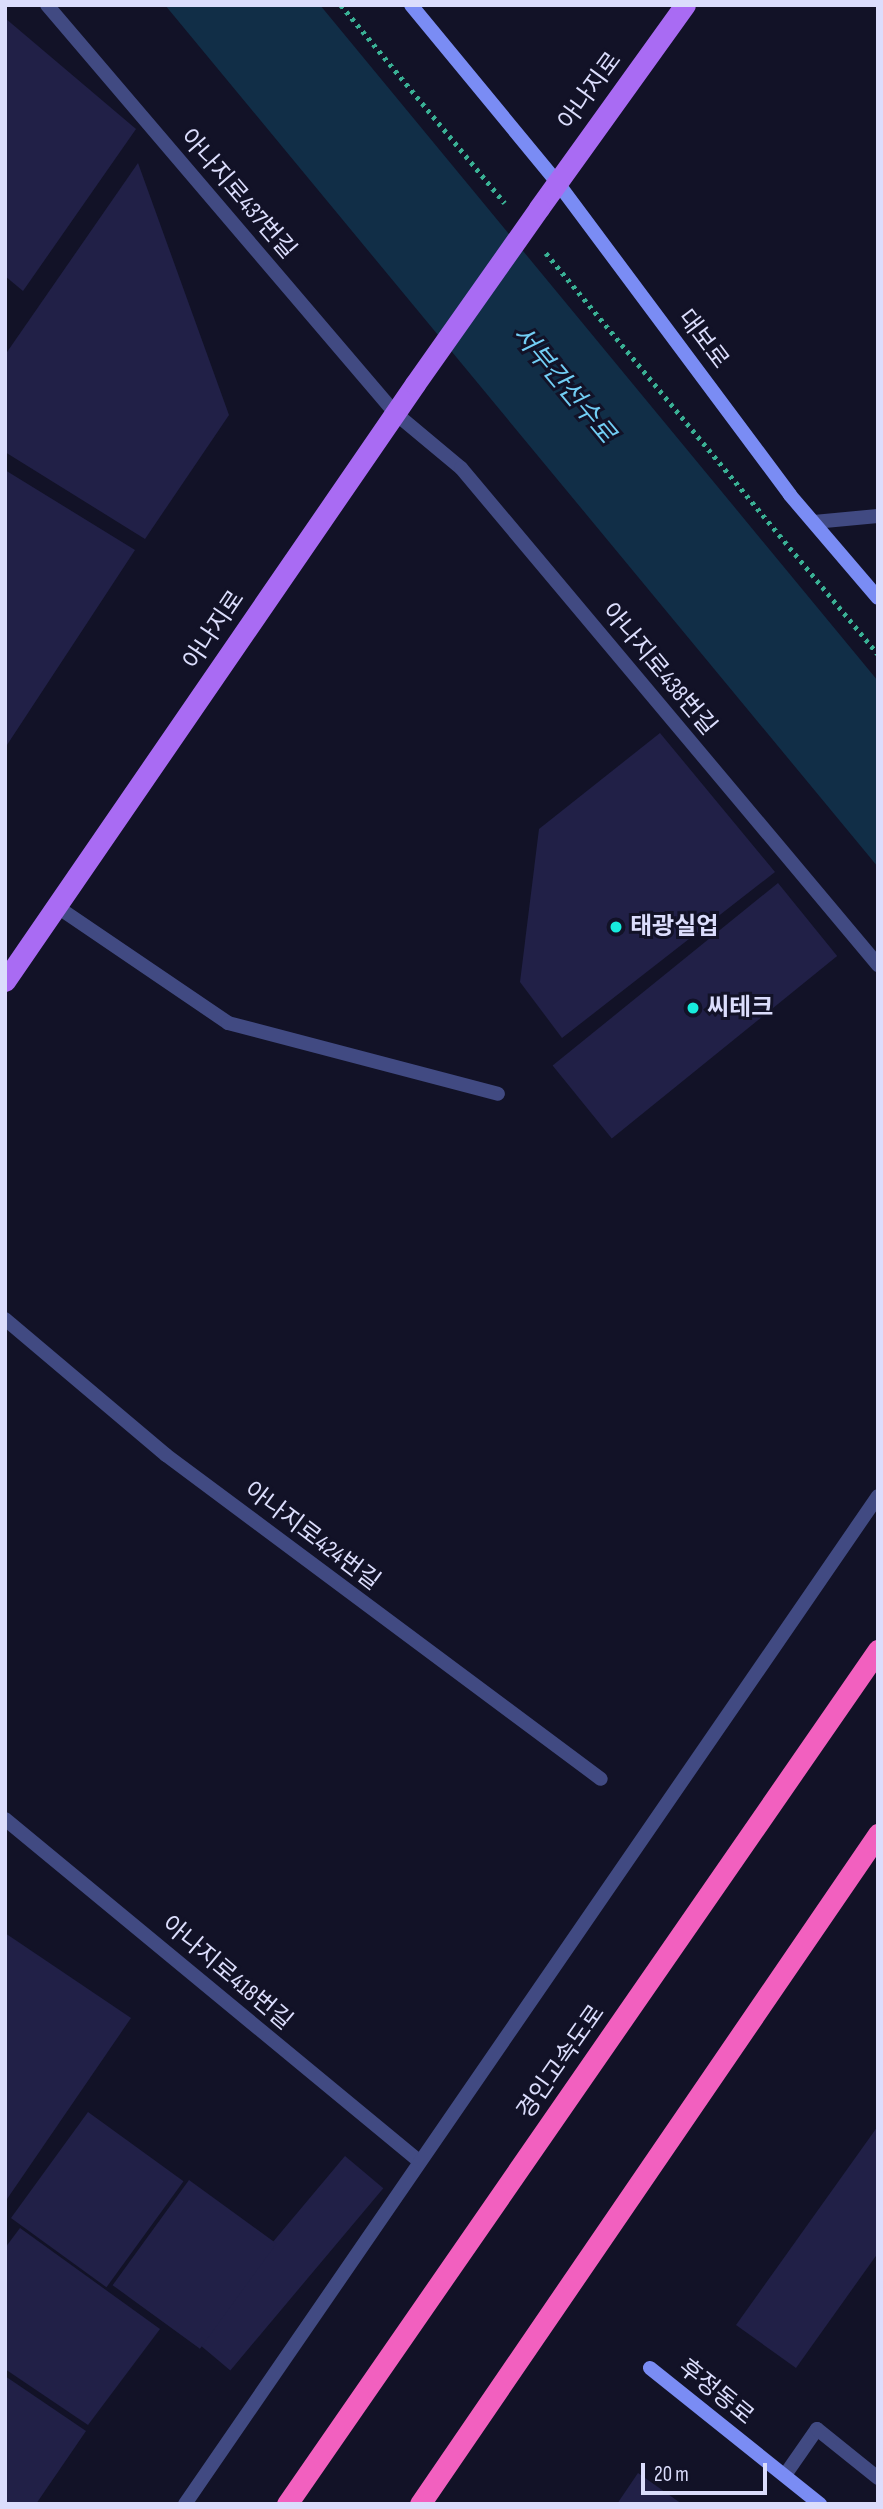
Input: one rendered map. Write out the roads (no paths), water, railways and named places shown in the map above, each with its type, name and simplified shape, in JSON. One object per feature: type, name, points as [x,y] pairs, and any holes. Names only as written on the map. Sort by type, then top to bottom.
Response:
[{"type":"highway","name":"경인고속도로","points":[[287,2504],[878,1650]]},
{"type":"highway","points":[[420,2504],[878,1834]]},
{"type":"main road","name":"아나지로","points":[[5,981],[415,384],[556,182],[685,5]]},
{"type":"street","name":"아나지로437번길","points":[[47,5],[395,413]]},
{"type":"street","name":"대보로","points":[[411,5],[556,182],[814,522],[878,598]]},
{"type":"street","name":"아나지로438번길","points":[[395,413],[461,468],[878,965]]},
{"type":"street","points":[[814,522],[878,516]]},
{"type":"street","points":[[56,906],[228,1023],[498,1094]]},
{"type":"street","name":"아나지로424번길","points":[[5,1319],[166,1455],[601,1779]]},
{"type":"street","points":[[186,2504],[878,1496]]},
{"type":"street","name":"아나지로418번길","points":[[5,1819],[421,2162]]},
{"type":"street","name":"후정동로","points":[[650,2368],[820,2504]]},
{"type":"street","points":[[785,2475],[817,2429],[878,2478]]},
{"type":"water","name":"서부간선수로","points":[[165,5],[320,5],[878,681],[878,867]]},
{"type":"place","name":"태광실업","points":[[616,927]]},
{"type":"place","name":"씨테크","points":[[693,1008]]}]
